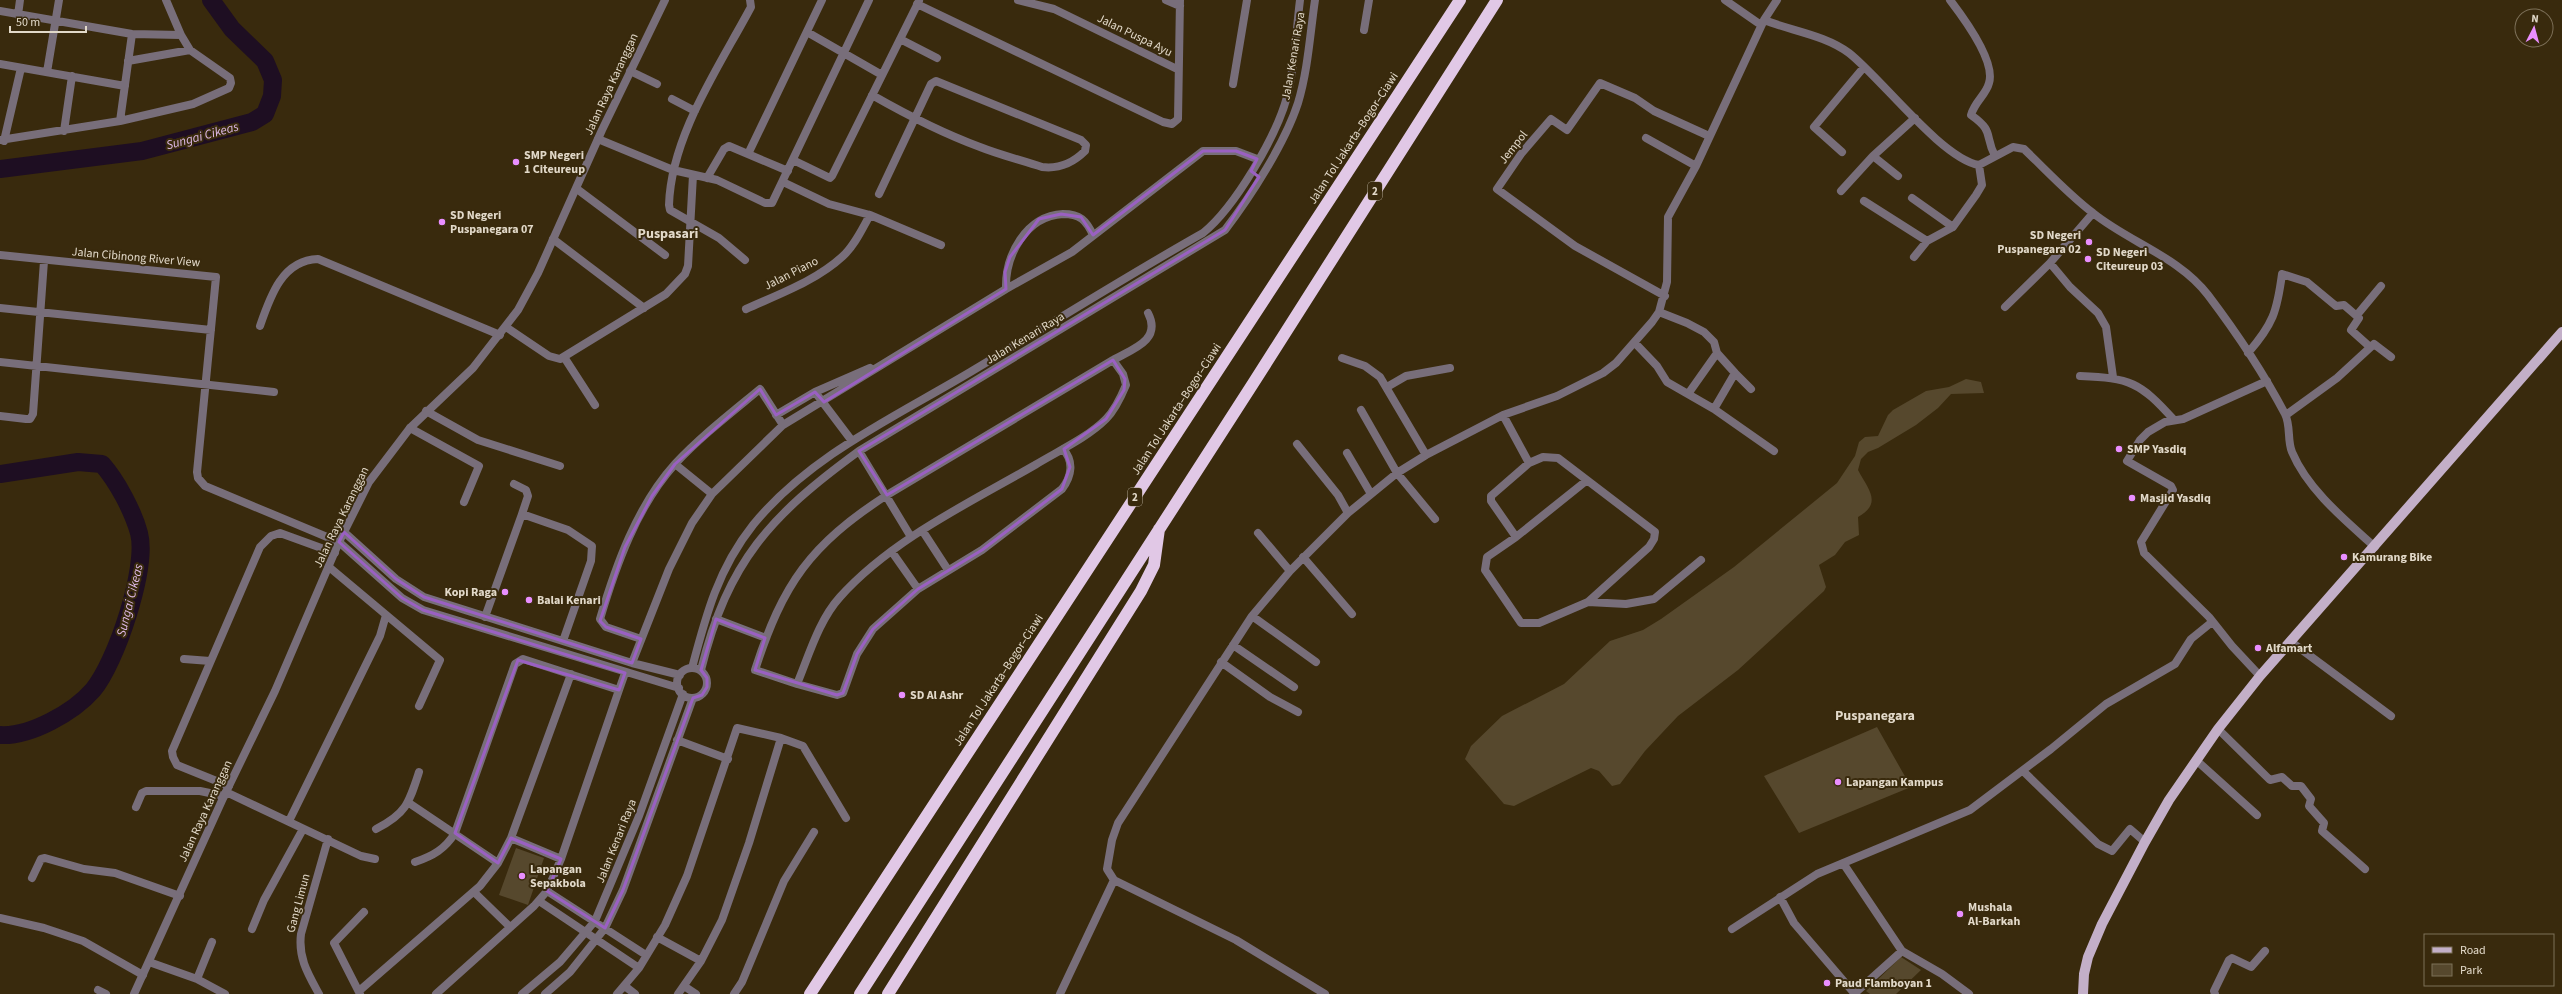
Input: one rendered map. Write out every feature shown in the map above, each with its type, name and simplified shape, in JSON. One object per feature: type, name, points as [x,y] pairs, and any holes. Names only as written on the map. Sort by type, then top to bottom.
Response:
[{"type":"highway","name":"Jalan Tol Jakarta–Bogor–Ciawi","points":[[810,994],[1460,0]]},
{"type":"highway","name":"2","points":[[860,994],[1497,0]]},
{"type":"highway","points":[[888,994],[1141,591],[1154,565],[1159,528]]},
{"type":"main road","points":[[2084,994],[2084,974],[2088,957],[2102,924],[2169,800],[2218,729],[2260,676],[2375,547],[2562,332]]},
{"type":"street","points":[[18,15],[20,0]]},
{"type":"street","points":[[47,72],[59,0]]},
{"type":"street","points":[[21,68],[2,141],[120,121],[193,104],[229,88],[231,82],[230,78],[190,50],[181,35],[166,0]]},
{"type":"street","name":"Jalan Raya Karanggan","points":[[134,994],[180,896],[226,791],[275,691],[339,542],[378,468],[426,410],[473,368],[506,327],[538,273],[577,189],[598,139],[665,0]]},
{"type":"street","points":[[745,260],[725,242],[669,208],[673,170],[695,111],[751,7],[750,0]]},
{"type":"street","points":[[749,152],[822,0]]},
{"type":"street","points":[[598,139],[673,170],[693,176],[707,178],[731,186],[768,204],[774,201],[869,0]]},
{"type":"street","name":"Jalan Puspa Ayu","points":[[1018,0],[1039,2],[1177,68]]},
{"type":"street","points":[[793,160],[830,178],[832,176],[918,2],[1163,122],[1172,124],[1178,119],[1177,68],[1180,3],[1166,0]]},
{"type":"street","points":[[1233,84],[1248,0]]},
{"type":"street","name":"Jalan Kenari Raya","points":[[692,668],[708,605],[732,556],[748,532],[788,490],[852,441],[972,372],[1187,242],[1217,222],[1251,171],[1281,115],[1287,96],[1300,0]]},
{"type":"street","name":"Jalan Kenari Raya","points":[[701,670],[716,620],[740,565],[763,535],[803,494],[859,451],[978,381],[1225,230],[1259,178],[1284,134],[1298,104],[1315,0]]},
{"type":"street","points":[[1364,30],[1369,0]]},
{"type":"street","points":[[1725,0],[1763,23],[1835,44],[1864,67],[1915,118],[1957,156],[1971,163],[1979,164],[2013,147],[2024,149],[2093,213],[2186,272],[2207,294],[2267,381],[2286,415],[2292,453],[2304,474],[2347,522],[2375,547]]},
{"type":"street","points":[[1325,994],[1236,940],[1114,880],[1107,869],[1112,840],[1118,823],[1252,616],[1303,557],[1348,513],[1397,473],[1426,455],[1502,415],[1557,396],[1589,382],[1616,363],[1659,312],[1665,296],[1669,263],[1667,222],[1696,166],[1763,23],[1777,0]]},
{"type":"street","points":[[1950,0],[1981,45],[1991,76],[1989,85],[1974,104],[1971,115],[1984,124],[1990,135],[1995,156]]},
{"type":"street","points":[[0,12],[132,34],[181,35]]},
{"type":"street","points":[[807,32],[882,75]]},
{"type":"street","points":[[120,121],[132,34]]},
{"type":"street","points":[[900,39],[937,58]]},
{"type":"street","points":[[128,61],[190,50]]},
{"type":"street","points":[[0,64],[125,86]]},
{"type":"street","points":[[1842,152],[1814,127],[1864,67]]},
{"type":"street","points":[[630,71],[657,84]]},
{"type":"street","points":[[64,131],[72,76]]},
{"type":"street","points":[[872,95],[914,120],[981,148],[1042,167],[1060,166],[1078,157],[1086,149],[1086,143],[938,81],[931,84],[914,120],[879,194]]},
{"type":"street","name":"Jempol","points":[[1665,296],[1575,246],[1497,189],[1521,154],[1551,119],[1567,130],[1600,83],[1635,98],[1654,111],[1709,136]]},
{"type":"street","points":[[672,99],[695,111]]},
{"type":"street","points":[[1841,191],[1873,156],[1915,118]]},
{"type":"street","points":[[1646,138],[1696,166]]},
{"type":"street","points":[[707,178],[726,146],[733,146],[749,152],[788,171]]},
{"type":"street","points":[[632,663],[679,547],[712,494],[783,425],[824,402],[878,366],[1006,289],[1072,252],[1092,235],[1203,152],[1236,151],[1258,159]]},
{"type":"street","points":[[1873,156],[1898,176]]},
{"type":"street","points":[[1914,257],[1927,241],[1953,227],[1980,189],[1982,180],[1979,164]]},
{"type":"street","points":[[1251,171],[1259,178]]},
{"type":"street","points":[[506,327],[549,356],[556,359],[564,357],[666,294],[685,274],[692,222],[693,176]]},
{"type":"street","points":[[783,182],[829,204],[870,215],[941,245]]},
{"type":"street","points":[[577,189],[665,255]]},
{"type":"street","points":[[1912,198],[1953,227]]},
{"type":"street","points":[[1864,201],[1927,241]]},
{"type":"street","points":[[2005,307],[2050,263],[2093,213]]},
{"type":"street","points":[[1006,289],[1005,272],[1010,257],[1033,224],[1039,219],[1061,214],[1080,217],[1086,221],[1092,235]]},
{"type":"street","name":"Jalan Piano","points":[[746,308],[802,284],[833,264],[848,250],[870,215]]},
{"type":"street","points":[[553,239],[644,308]]},
{"type":"street","points":[[1187,242],[1194,250]]},
{"type":"street","name":"Jalan Cibinong River View","points":[[0,256],[216,277],[207,385],[197,472],[200,482],[205,486],[271,515],[339,542],[402,598],[423,610],[681,691]]},
{"type":"street","points":[[260,326],[281,277],[295,264],[307,259],[318,259],[500,335]]},
{"type":"street","points":[[0,416],[26,419],[32,417],[44,261]]},
{"type":"street","points":[[2050,263],[2070,287],[2098,312],[2106,327],[2113,377]]},
{"type":"street","points":[[2248,353],[2272,321],[2279,299],[2282,274],[2302,279],[2336,306],[2344,305],[2357,315],[2359,318],[2351,330],[2370,347]]},
{"type":"street","points":[[2357,315],[2381,286]]},
{"type":"street","points":[[0,308],[211,330]]},
{"type":"street","points":[[1659,312],[1687,323],[1704,332],[1714,342],[1717,353],[1752,389]]},
{"type":"street","points":[[1063,449],[1069,457],[1070,466],[1069,476],[1062,489],[982,550],[918,589],[873,629],[857,654],[843,693],[837,695],[755,670],[781,602],[802,567],[825,542],[852,518],[1148,338],[1153,326],[1148,313]]},
{"type":"street","points":[[1634,343],[1657,366],[1667,382],[1714,409],[1774,451]]},
{"type":"street","points":[[2286,415],[2337,378],[2370,347],[2376,345],[2391,357]]},
{"type":"street","points":[[1688,394],[1717,353]]},
{"type":"street","points":[[564,357],[595,405]]},
{"type":"street","points":[[1342,358],[1364,366],[1380,377],[1426,455]]},
{"type":"street","points":[[798,684],[824,619],[838,598],[855,581],[911,537],[1063,449],[1106,419],[1114,409],[1126,382],[1113,360]]},
{"type":"street","points":[[0,362],[274,392]]},
{"type":"street","points":[[776,415],[815,392],[856,372],[878,366]]},
{"type":"street","points":[[1387,387],[1406,376],[1450,368]]},
{"type":"street","points":[[972,372],[978,381]]},
{"type":"street","points":[[1714,409],[1735,373]]},
{"type":"street","points":[[2080,376],[2113,377],[2142,387],[2174,420]]},
{"type":"street","points":[[2260,676],[2212,622],[2144,553],[2141,542],[2173,490],[2171,486],[2129,465],[2127,459],[2148,432],[2174,420],[2183,419],[2267,381]]},
{"type":"street","points":[[641,640],[606,627],[600,619],[625,547],[652,496],[675,464],[760,390],[783,425]]},
{"type":"street","points":[[815,392],[852,441]]},
{"type":"street","points":[[426,410],[478,440],[560,466]]},
{"type":"street","points":[[1360,410],[1397,473],[1435,519]]},
{"type":"street","points":[[1502,415],[1529,463]]},
{"type":"street","points":[[410,428],[479,466],[464,502]]},
{"type":"street","points":[[1297,444],[1338,495],[1348,513]]},
{"type":"street","points":[[859,451],[911,537]]},
{"type":"street","points":[[1347,453],[1372,494]]},
{"type":"street","points":[[1516,537],[1491,501],[1491,496],[1529,463],[1543,457],[1558,458],[1577,471],[1586,481],[1655,532],[1654,539],[1649,547],[1588,602],[1539,623],[1523,624],[1517,620],[1484,570],[1487,557],[1516,537],[1586,481]]},
{"type":"street","points":[[675,464],[712,494]]},
{"type":"street","points":[[485,617],[528,496],[526,490],[514,484]]},
{"type":"street","points":[[522,514],[568,530],[590,543],[593,549],[563,641]]},
{"type":"street","points":[[922,530],[948,570]]},
{"type":"street","points":[[344,532],[410,589],[424,597],[632,663],[680,675]]},
{"type":"street","points":[[335,553],[280,533],[271,536],[260,547],[172,751],[177,765],[303,829],[328,839],[361,856],[375,860]]},
{"type":"street","points":[[1258,533],[1290,571]]},
{"type":"street","points":[[892,552],[918,589]]},
{"type":"street","points":[[1303,557],[1352,614]]},
{"type":"street","points":[[1588,602],[1626,604],[1654,599],[1701,560]]},
{"type":"street","points":[[329,567],[440,660],[419,706]]},
{"type":"street","points":[[288,821],[380,636],[386,615]]},
{"type":"street","points":[[1252,616],[1316,662]]},
{"type":"street","points":[[716,620],[766,638]]},
{"type":"street","points":[[1732,929],[1817,874],[1970,810],[2000,785],[2023,770],[2106,704],[2175,664],[2191,639],[2212,622]]},
{"type":"street","points":[[2290,642],[2391,716]]},
{"type":"street","points":[[1233,645],[1294,687]]},
{"type":"street","points":[[184,659],[210,661]]},
{"type":"street","points":[[415,862],[434,855],[448,843],[455,833],[515,664],[523,659],[620,690]]},
{"type":"street","points":[[1221,662],[1270,697],[1298,712]]},
{"type":"street","points":[[692,668],[701,670],[707,678],[707,687],[702,695],[693,698],[681,691],[680,675],[685,670],[692,668]]},
{"type":"street","points":[[436,994],[510,928],[539,901],[547,891],[561,859],[625,673]]},
{"type":"street","points":[[364,912],[334,943],[360,993],[474,892],[498,863],[511,838],[571,674]]},
{"type":"street","name":"Jalan Kenari Raya","points":[[522,994],[560,962],[595,921],[639,816],[681,691]]},
{"type":"street","name":"Jalan Kenari Raya","points":[[545,994],[570,972],[605,928],[624,890],[693,698]]},
{"type":"street","points":[[617,994],[626,987],[639,968],[657,937],[687,876],[728,759],[737,728],[781,738],[799,744],[806,750],[846,818]]},
{"type":"street","points":[[2218,729],[2270,780],[2282,778],[2292,786],[2301,786],[2311,799],[2309,806],[2324,823],[2322,831],[2365,869]]},
{"type":"street","points":[[678,994],[702,961],[722,920],[749,843],[781,738]]},
{"type":"street","points":[[677,740],[728,759]]},
{"type":"street","points":[[2196,760],[2257,815]]},
{"type":"street","points":[[2023,770],[2098,844],[2112,851],[2130,829],[2139,834],[2145,842]]},
{"type":"street","points":[[376,829],[397,818],[409,803],[419,772]]},
{"type":"street","points":[[136,807],[140,796],[146,791],[226,791]]},
{"type":"street","points":[[409,803],[498,863]]},
{"type":"street","points":[[252,929],[264,900],[303,829]]},
{"type":"street","points":[[734,994],[742,982],[784,881],[814,832]]},
{"type":"street","points":[[511,838],[561,859]]},
{"type":"street","name":"Gang Limun","points":[[319,994],[305,968],[299,949],[301,934],[328,839]]},
{"type":"street","points":[[32,878],[41,859],[45,858],[78,868],[115,873],[180,896]]},
{"type":"street","points":[[1843,864],[1902,951],[1942,974],[1968,994]]},
{"type":"street","points":[[1060,994],[1114,880]]},
{"type":"street","points":[[547,891],[646,955]]},
{"type":"street","points":[[474,892],[510,928]]},
{"type":"street","points":[[1780,897],[1794,923],[1854,994],[1902,951]]},
{"type":"street","points":[[539,901],[587,931],[639,968]]},
{"type":"street","points":[[0,918],[44,928],[83,941],[143,975]]},
{"type":"street","points":[[657,937],[702,961]]},
{"type":"street","points":[[197,979],[212,942]]},
{"type":"street","points":[[2214,993],[2229,960],[2232,958],[2251,967],[2265,951]]},
{"type":"street","points":[[149,962],[197,979],[225,994]]},
{"type":"street","points":[[684,986],[696,994]]},
{"type":"street","points":[[626,987],[635,994]]},
{"type":"street","points":[[98,990],[106,994]]},
{"type":"highlighted area","points":[[1203,151],[1236,151],[1257,159],[1251,171],[1259,177],[1225,230],[859,451],[887,495],[1113,360],[1125,379],[1124,390],[1106,419],[1064,449],[1070,467],[1062,489],[982,550],[918,589],[873,629],[857,654],[843,693],[837,695],[755,670],[765,638],[716,619],[701,670],[707,678],[707,687],[702,695],[693,698],[623,890],[605,928],[547,891],[561,859],[511,838],[498,863],[455,833],[518,660],[619,690],[625,673],[423,610],[402,598],[339,542],[344,532],[396,579],[424,597],[632,663],[641,639],[606,627],[600,621],[625,547],[652,496],[675,464],[760,389],[776,415],[815,392],[824,402],[1006,289],[1005,272],[1010,257],[1039,219],[1061,214],[1081,217],[1093,235]]},
{"type":"green space","points":[[1966,379],[1981,382],[1984,393],[1951,394],[1938,408],[1916,425],[1878,448],[1868,452],[1861,459],[1858,470],[1869,490],[1872,501],[1866,512],[1858,517],[1859,535],[1845,542],[1835,555],[1819,565],[1826,587],[1824,591],[1738,670],[1678,716],[1645,751],[1620,784],[1612,786],[1599,771],[1591,768],[1514,806],[1504,804],[1465,759],[1471,746],[1502,716],[1564,684],[1610,641],[1643,630],[1661,619],[1734,567],[1837,483],[1855,456],[1859,442],[1865,437],[1878,436],[1888,415],[1893,410],[1926,391],[1949,387]]},
{"type":"green space","name":"Lapangan Kampus","points":[[1877,727],[1911,787],[1799,833],[1764,776]]},
{"type":"green space","name":"Lapangan Sepakbola","points":[[516,848],[544,858],[528,905],[499,895]]},
{"type":"green space","points":[[1901,957],[1921,970],[1896,994],[1870,994],[1866,991]]},
{"type":"waterway","name":"Sungai Cikeas","points":[[0,169],[142,151],[252,122],[265,114],[272,96],[273,80],[265,61],[232,29],[211,0]]},
{"type":"waterway","name":"Sungai Cikeas","points":[[0,474],[78,462],[102,464],[119,488],[129,506],[139,533],[141,548],[139,568],[128,614],[111,659],[102,677],[93,690],[75,707],[51,722],[25,732],[12,735],[0,735]]},
{"type":"place","name":"SMP Negeri 1 Citeureup","points":[[516,162]]},
{"type":"place","name":"SD Negeri Puspanegara 07","points":[[442,222]]},
{"type":"place","name":"SD Negeri Puspanegara 02","points":[[2089,242]]},
{"type":"place","name":"SD Negeri Citeureup 03","points":[[2088,259]]},
{"type":"place","name":"SMP Yasdiq","points":[[2119,449]]},
{"type":"place","name":"Masjid Yasdiq","points":[[2132,498]]},
{"type":"place","name":"Kamurang Bike","points":[[2344,557]]},
{"type":"place","name":"Kopi Raga","points":[[505,592]]},
{"type":"place","name":"Balai Kenari","points":[[529,600]]},
{"type":"place","name":"Alfamart","points":[[2258,648]]},
{"type":"place","name":"SD Al Ashr","points":[[902,695]]},
{"type":"place","name":"Lapangan Kampus","points":[[1838,782]]},
{"type":"place","name":"Lapangan Sepakbola","points":[[522,876]]},
{"type":"place","name":"Mushala Al-Barkah","points":[[1960,914]]},
{"type":"place","name":"Paud Flamboyan 1","points":[[1827,983]]},
{"type":"district","name":"Puspasari","points":[[668,233]]},
{"type":"district","name":"Puspanegara","points":[[1875,715]]}]
